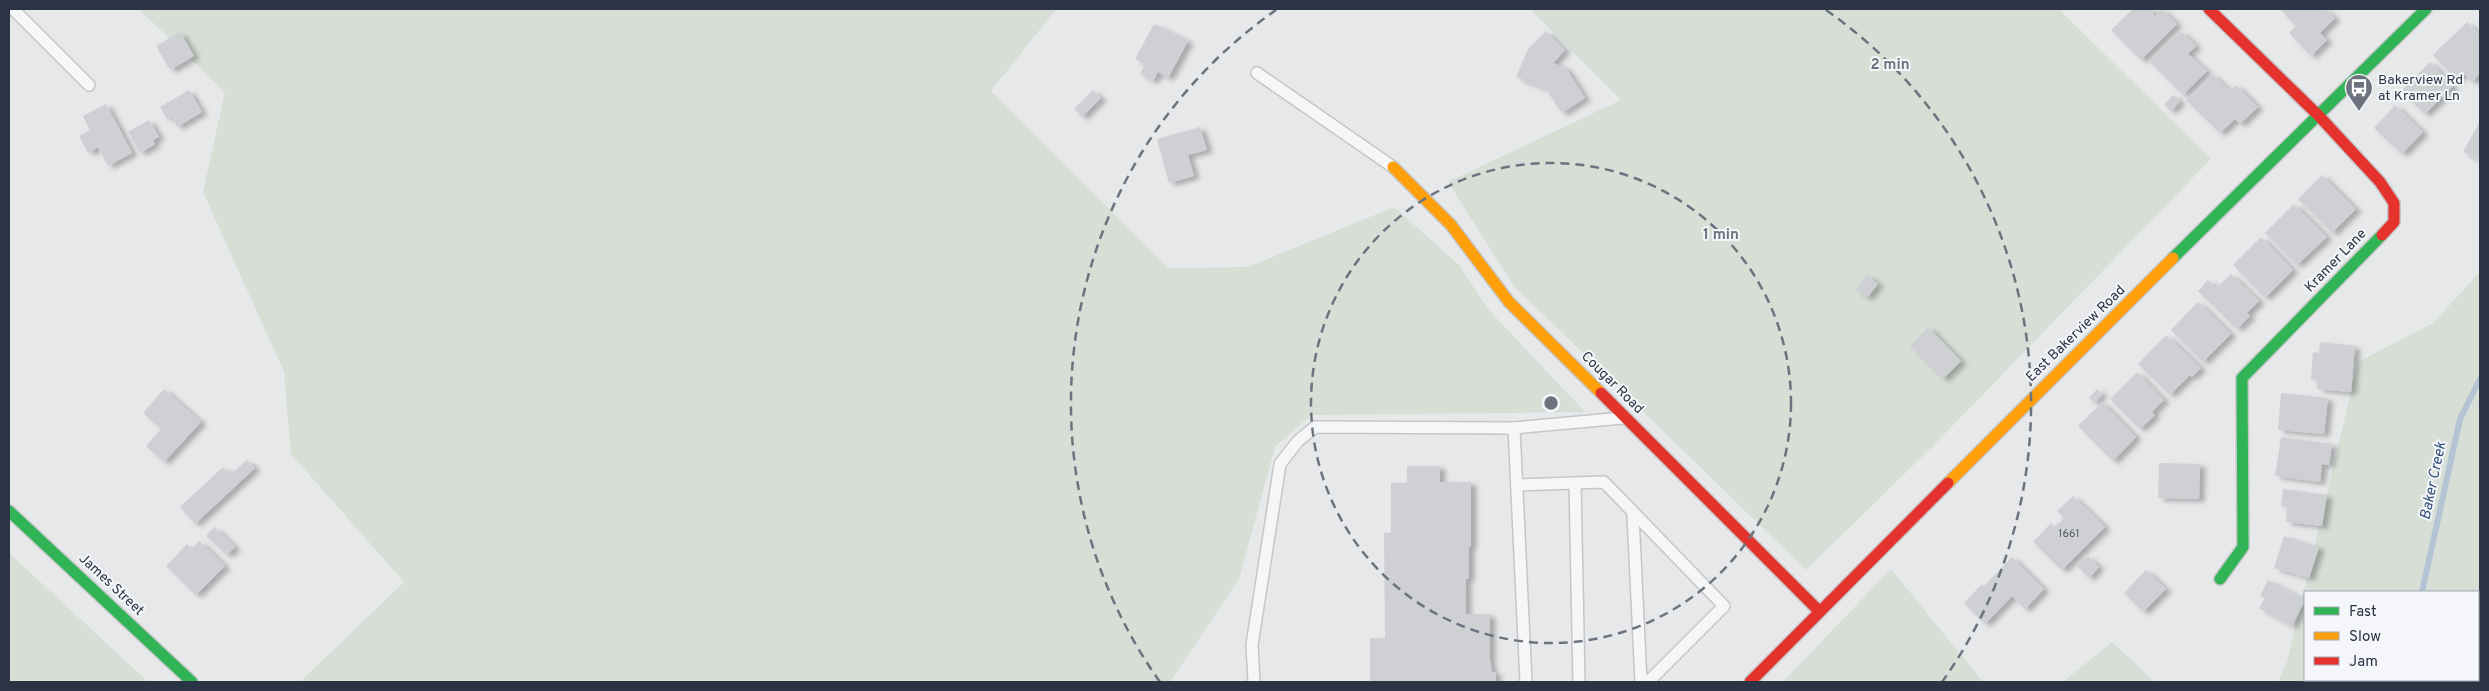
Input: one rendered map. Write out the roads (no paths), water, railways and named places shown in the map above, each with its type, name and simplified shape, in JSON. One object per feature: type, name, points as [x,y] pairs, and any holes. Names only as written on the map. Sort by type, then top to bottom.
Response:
[{"type":"street","name":"Kramer Lane","points":[[2209,9],[2319,116],[2380,182],[2394,203],[2394,222],[2242,378],[2243,547],[2220,579]]},
{"type":"street","name":"East Bakerview Road","points":[[1750,682],[2017,413],[2426,9]]},
{"type":"street","name":"Cougar Road","points":[[1393,167],[1451,225],[1509,302],[1820,612]]},
{"type":"street","name":"James Street","points":[[9,511],[192,682]]},
{"type":"lane","points":[[13,9],[89,85]]},
{"type":"lane","points":[[1258,74],[1393,167]]},
{"type":"lane","points":[[1254,682],[1252,645],[1280,464],[1298,441],[1315,428],[1514,428],[1625,418]]},
{"type":"lane","points":[[1514,428],[1526,682]]},
{"type":"lane","points":[[1517,485],[1604,482],[1724,606],[1648,682]]},
{"type":"lane","points":[[1575,483],[1579,682]]},
{"type":"lane","points":[[1634,515],[1641,682]]},
{"type":"waterway","name":"Baker Creek","points":[[2422,591],[2460,419],[2480,379]]},
{"type":"place","name":"Bakerview Rd at Kramer Ln","points":[[2359,112]]}]
